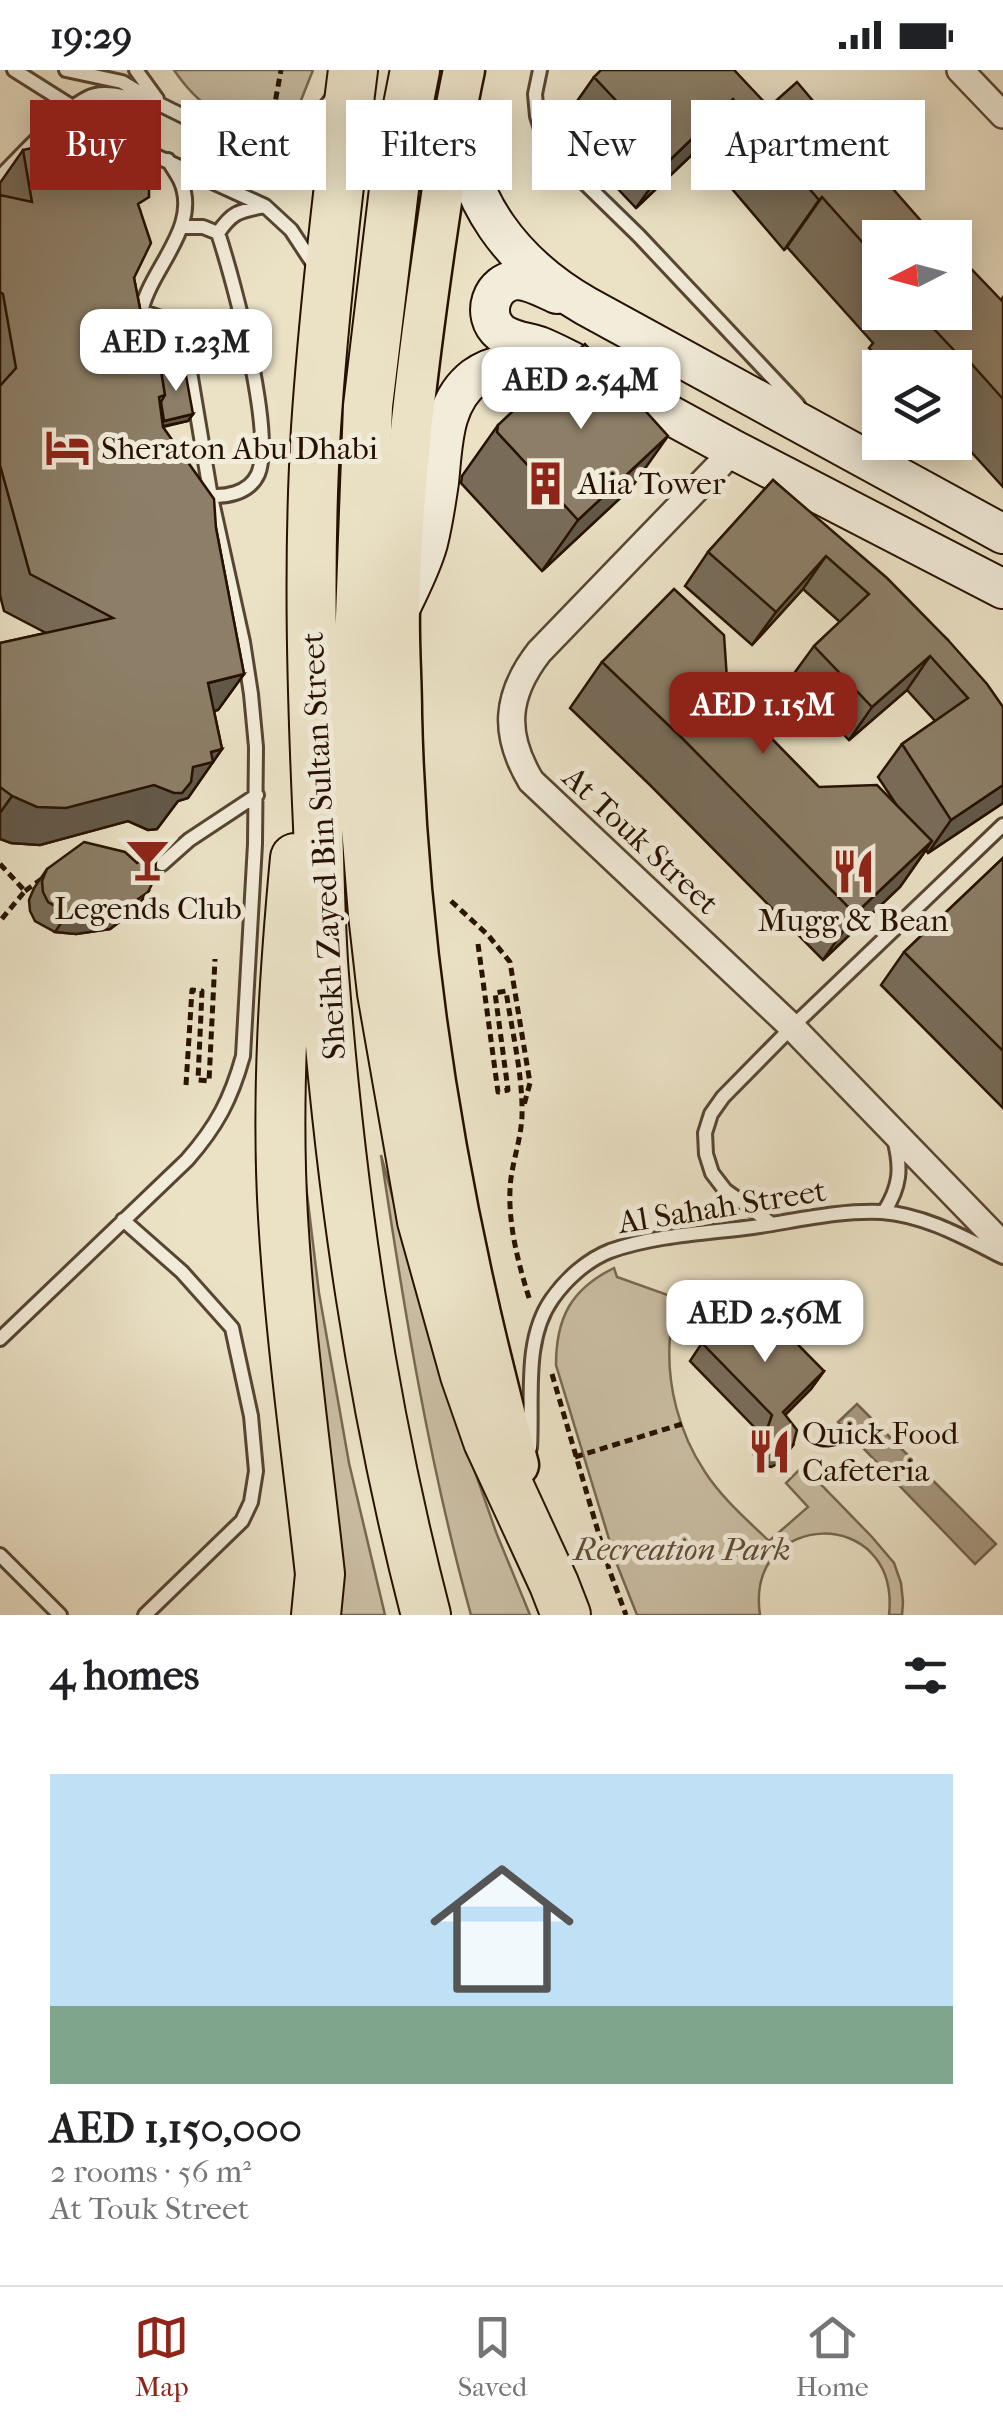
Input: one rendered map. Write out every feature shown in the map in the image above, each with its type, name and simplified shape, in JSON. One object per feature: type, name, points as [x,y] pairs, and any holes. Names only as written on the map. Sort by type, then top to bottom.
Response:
[{"type":"highway","name":"Sheikh Zayed Bin Sultan Street","points":[[352,70],[326,290],[316,432],[311,676],[324,971],[350,1226],[377,1402],[426,1615]]},
{"type":"highway","points":[[415,70],[396,176],[368,406],[358,670],[367,848],[382,993],[422,1222],[488,1441],[560,1599]]},
{"type":"highway","points":[[311,676],[288,928],[280,1071],[284,1232],[320,1574],[316,1615]]},
{"type":"main road","points":[[461,83],[416,376],[405,488],[399,611],[402,768],[421,988],[461,1233],[489,1360],[527,1500],[560,1599]]},
{"type":"main road","points":[[461,83],[464,152],[472,179],[491,218],[537,274],[586,306],[1003,534]]},
{"type":"main road","points":[[586,306],[522,280],[502,285],[492,298],[490,314],[504,335],[568,360],[1003,589]]},
{"type":"main road","points":[[399,611],[428,544],[444,431],[461,391],[472,379],[495,366],[568,360]]},
{"type":"street","points":[[960,70],[1003,115]]},
{"type":"street","name":"At Touk Street","points":[[734,450],[525,670],[515,692],[511,715],[519,761],[531,782],[792,1027],[1003,1245]]},
{"type":"lane","points":[[14,70],[60,100]]},
{"type":"lane","points":[[66,70],[122,82],[153,100]]},
{"type":"lane","points":[[136,70],[157,100]]},
{"type":"lane","points":[[326,107],[352,70]]},
{"type":"lane","points":[[540,70],[535,94],[537,116],[554,154],[639,236],[827,436]]},
{"type":"lane","points":[[86,100],[94,95],[136,100]]},
{"type":"lane","points":[[161,105],[181,115]]},
{"type":"lane","points":[[0,176],[30,148]]},
{"type":"lane","points":[[161,157],[265,206],[308,252],[326,290]]},
{"type":"lane","points":[[140,326],[141,311],[152,284],[181,227],[185,201],[182,183],[168,160]]},
{"type":"lane","points":[[195,494],[238,492],[250,486],[258,474],[260,420],[255,379],[218,233],[228,218],[240,210],[265,206]]},
{"type":"lane","points":[[181,227],[203,227],[218,233]]},
{"type":"lane","points":[[0,1339],[207,1137],[235,1085],[243,1056],[257,796],[251,694],[184,336],[172,322],[141,311]]},
{"type":"lane","points":[[162,864],[189,840],[257,796]]},
{"type":"lane","points":[[772,1224],[725,1190],[712,1173],[705,1133],[711,1114],[792,1027],[1003,825]]},
{"type":"lane","points":[[884,1120],[893,1137],[899,1175],[896,1194],[884,1212]]},
{"type":"lane","name":"Al Sahah Street","points":[[528,1482],[532,1369],[538,1324],[553,1298],[577,1271],[606,1252],[640,1242],[884,1212],[938,1226],[1003,1257]]},
{"type":"lane","points":[[123,1220],[182,1272],[232,1328],[252,1416],[256,1471],[251,1502],[242,1521],[145,1615]]},
{"type":"lane","points":[[0,1555],[60,1615]]},
{"type":"path","points":[[276,100],[281,70]]},
{"type":"path","points":[[0,864],[25,891]]},
{"type":"path","points":[[0,921],[25,891],[50,874]]},
{"type":"path","points":[[451,901],[510,962],[530,1083],[522,1113]]},
{"type":"path","points":[[478,944],[498,1092],[508,1090],[495,993],[506,991],[520,1086],[521,1138],[511,1178],[510,1209],[523,1279],[626,1615]]},
{"type":"path","points":[[186,1085],[192,990],[202,991],[198,1080],[209,1081],[214,958]]},
{"type":"path","points":[[575,1457],[682,1424]]},
{"type":"green space","points":[[174,70],[313,70],[301,100],[200,100]]},
{"type":"green space","points":[[297,1111],[319,1293],[349,1463],[385,1615],[333,1615]]},
{"type":"green space","points":[[381,1155],[441,1374],[496,1532],[530,1615],[471,1615],[430,1444]]},
{"type":"green space","name":"Recreation Park","points":[[614,1268],[617,1277],[679,1299],[670,1337],[672,1390],[688,1441],[719,1490],[769,1541],[808,1507],[786,1483],[803,1466],[894,1563],[901,1583],[902,1615],[889,1615],[886,1579],[872,1553],[849,1538],[823,1534],[797,1539],[775,1555],[761,1580],[760,1615],[637,1615],[616,1562],[556,1365],[559,1333],[569,1307],[587,1285]]},
{"type":"shaded area","points":[[857,1404],[996,1544],[975,1564],[838,1422]]},
{"type":"building","points":[[601,70],[734,70],[762,100],[691,100],[691,140],[671,159],[671,100],[616,100],[594,77]]},
{"type":"building","points":[[797,82],[812,100],[777,100]]},
{"type":"building","name":"Sheraton Abu Dhabi","points":[[30,148],[30,190],[149,190],[149,197],[138,204],[151,243],[134,278],[148,349],[157,346],[165,395],[159,397],[163,427],[214,499],[244,674],[208,683],[222,749],[211,752],[213,762],[193,767],[191,782],[182,793],[154,785],[66,808],[37,807],[0,787],[0,643],[113,618],[30,574],[0,465],[0,386],[16,368],[0,292],[0,195],[32,202],[23,150]]},
{"type":"building","points":[[810,190],[894,190],[920,220],[862,220],[862,242],[822,197],[819,200]]},
{"type":"building","points":[[972,270],[1003,302],[1003,399],[972,364],[972,350],[954,350],[935,330],[972,330]]},
{"type":"building","points":[[585,344],[668,436],[578,520],[497,432],[498,425]]},
{"type":"building","points":[[184,365],[193,414],[164,421],[161,371]]},
{"type":"building","points":[[773,480],[887,578],[948,640],[1003,707],[1003,785],[951,820],[902,744],[968,698],[930,656],[872,707],[814,646],[869,594],[826,556],[776,612],[708,552]]},
{"type":"building","points":[[674,589],[724,635],[728,694],[819,787],[877,785],[932,841],[855,914],[602,662]]},
{"type":"building","points":[[84,842],[125,852],[137,863],[157,853],[154,880],[148,892],[123,910],[89,916],[68,913],[48,902],[42,881],[47,869]]},
{"type":"building","points":[[1003,858],[1003,1051],[904,952]]},
{"type":"building","points":[[750,1296],[824,1371],[783,1412],[797,1430],[793,1445],[784,1450],[769,1445],[765,1435],[772,1415],[702,1343]]},
{"type":"place","name":"Sheraton Abu Dhabi","points":[[68,448]]},
{"type":"place","name":"Alia Tower","points":[[545,483]]},
{"type":"place","name":"Legends Club","points":[[148,860]]},
{"type":"place","name":"Mugg & Bean","points":[[853,872]]},
{"type":"place","name":"Quick Food Cafeteria","points":[[769,1451]]}]
